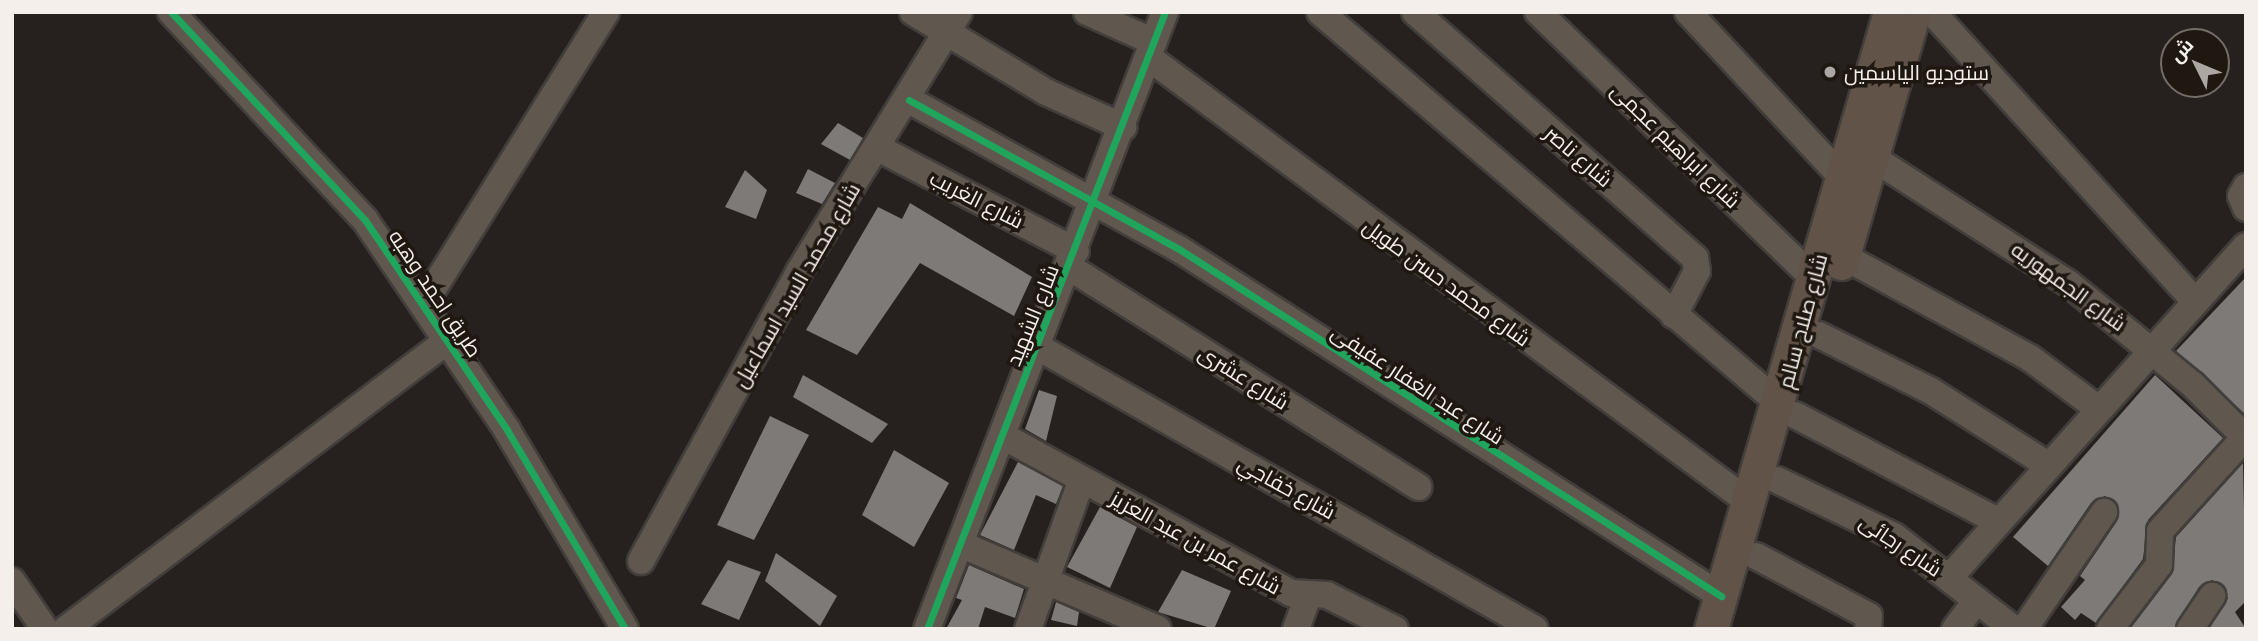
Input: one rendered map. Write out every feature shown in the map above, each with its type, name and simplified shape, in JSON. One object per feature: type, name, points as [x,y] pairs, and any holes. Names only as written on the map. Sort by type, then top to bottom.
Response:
[{"type":"main road","name":"شارع صلاح سالم","points":[[1735,629],[1777,480],[1787,409],[1814,278],[1890,12]]},
{"type":"main road","name":"شارع صلاح سالم","points":[[1711,629],[1749,502],[1819,335],[1874,158],[1914,12]]},
{"type":"street","name":"طريق احمد وهبه","points":[[171,12],[331,177],[508,430],[625,629]]},
{"type":"street","points":[[423,305],[606,12]]},
{"type":"street","points":[[913,12],[953,22],[1046,92],[1123,127]]},
{"type":"street","name":"شارع محمد حسن طويل","points":[[1087,12],[1151,50],[1749,502]]},
{"type":"street","name":"شارع الشهيد","points":[[927,629],[1073,259],[1165,12]]},
{"type":"street","points":[[1320,12],[1787,409],[1996,520]]},
{"type":"street","name":"شارع ناصر","points":[[1415,12],[1695,258],[1697,271],[1674,315]]},
{"type":"street","name":"شارع ابراهيم عجمى","points":[[1538,12],[1814,278]]},
{"type":"street","points":[[1688,12],[1842,177]]},
{"type":"street","points":[[1932,12],[2194,300]]},
{"type":"street","name":"شارع محمد السيد اسماعيل","points":[[640,561],[799,272],[909,100],[953,22]]},
{"type":"street","name":"شارع عبد الغفار عفيفى","points":[[909,100],[1095,201],[1721,596]]},
{"type":"street","name":"شارع الغريب","points":[[878,148],[1073,259]]},
{"type":"street","name":"شارع الجمهوريه","points":[[1874,158],[2029,256],[2150,347],[2245,437]]},
{"type":"street","points":[[2246,187],[2241,196],[2246,208]]},
{"type":"street","points":[[1949,578],[2045,463],[2246,246]]},
{"type":"street","points":[[1843,256],[2030,358],[2096,407]]},
{"type":"street","name":"شارع عشرى","points":[[1073,259],[1419,487]]},
{"type":"street","points":[[1819,335],[1931,391],[2045,463]]},
{"type":"street","points":[[66,629],[447,341]]},
{"type":"street","name":"شارع خفاجي","points":[[1038,347],[1535,629]]},
{"type":"street","name":"شارع عمر بن عبد العزيز","points":[[1003,436],[1291,593],[1327,595],[1395,629]]},
{"type":"street","points":[[2110,629],[2159,565],[2160,531],[2245,437]]},
{"type":"street","points":[[1032,627],[1046,579],[1082,480]]},
{"type":"street","name":"شارع رجائى","points":[[1777,480],[1878,526],[2014,629]]},
{"type":"street","points":[[2024,629],[2104,512]]},
{"type":"street","points":[[960,544],[1158,629]]},
{"type":"street","points":[[1756,555],[1869,616],[1868,629]]},
{"type":"street","points":[[15,592],[46,629]]},
{"type":"street","points":[[1296,629],[1308,594]]},
{"type":"street","points":[[2190,629],[2212,596]]},
{"type":"street","points":[[1955,629],[1977,600]]},
{"type":"building","points":[[838,123],[863,138],[850,160],[821,144]]},
{"type":"building","points":[[808,169],[835,183],[822,204],[796,193]]},
{"type":"building","points":[[745,170],[767,190],[756,219],[725,207]]},
{"type":"building","points":[[910,203],[1032,277],[1014,316],[920,263],[857,355],[806,330],[878,207],[902,219]]},
{"type":"building","points":[[2246,277],[2246,415],[2176,351]]},
{"type":"building","points":[[803,375],[888,424],[872,443],[793,397]]},
{"type":"building","points":[[2155,375],[2223,438],[2148,520],[2143,559],[2096,623],[2081,613],[2075,620],[2061,607],[2085,580],[2080,576],[2117,521],[2118,505],[2105,496],[2091,503],[2048,566],[2013,537]]},
{"type":"building","points":[[1039,390],[1057,396],[1046,441],[1025,429]]},
{"type":"building","points":[[770,416],[809,435],[754,540],[717,525]]},
{"type":"building","points":[[894,450],[949,483],[914,547],[862,515]]},
{"type":"building","points":[[1018,462],[1063,486],[1056,504],[1036,495],[1014,550],[980,535]]},
{"type":"building","points":[[2243,463],[2246,601],[2235,612],[2246,629],[2209,629],[2228,598],[2212,580],[2199,587],[2174,629],[2130,629],[2172,574],[2176,537]]},
{"type":"building","points":[[1100,507],[1137,527],[1110,588],[1067,567]]},
{"type":"building","points":[[776,553],[837,596],[820,626],[765,581]]},
{"type":"building","points":[[728,560],[761,572],[739,620],[701,604]]},
{"type":"building","points":[[969,565],[1024,589],[1015,618],[985,607],[978,629],[946,629],[962,600],[956,598]]},
{"type":"building","points":[[1182,570],[1231,591],[1214,629],[1158,612]]},
{"type":"building","points":[[1056,602],[1079,612],[1077,626],[1051,620]]},
{"type":"cycle path","points":[[171,12],[365,220],[507,430],[625,629]]},
{"type":"cycle path","points":[[927,629],[1165,12]]},
{"type":"cycle path","points":[[909,100],[1179,249],[1721,596]]},
{"type":"place","name":"ستوديو الياسمين","points":[[1830,72]]}]
